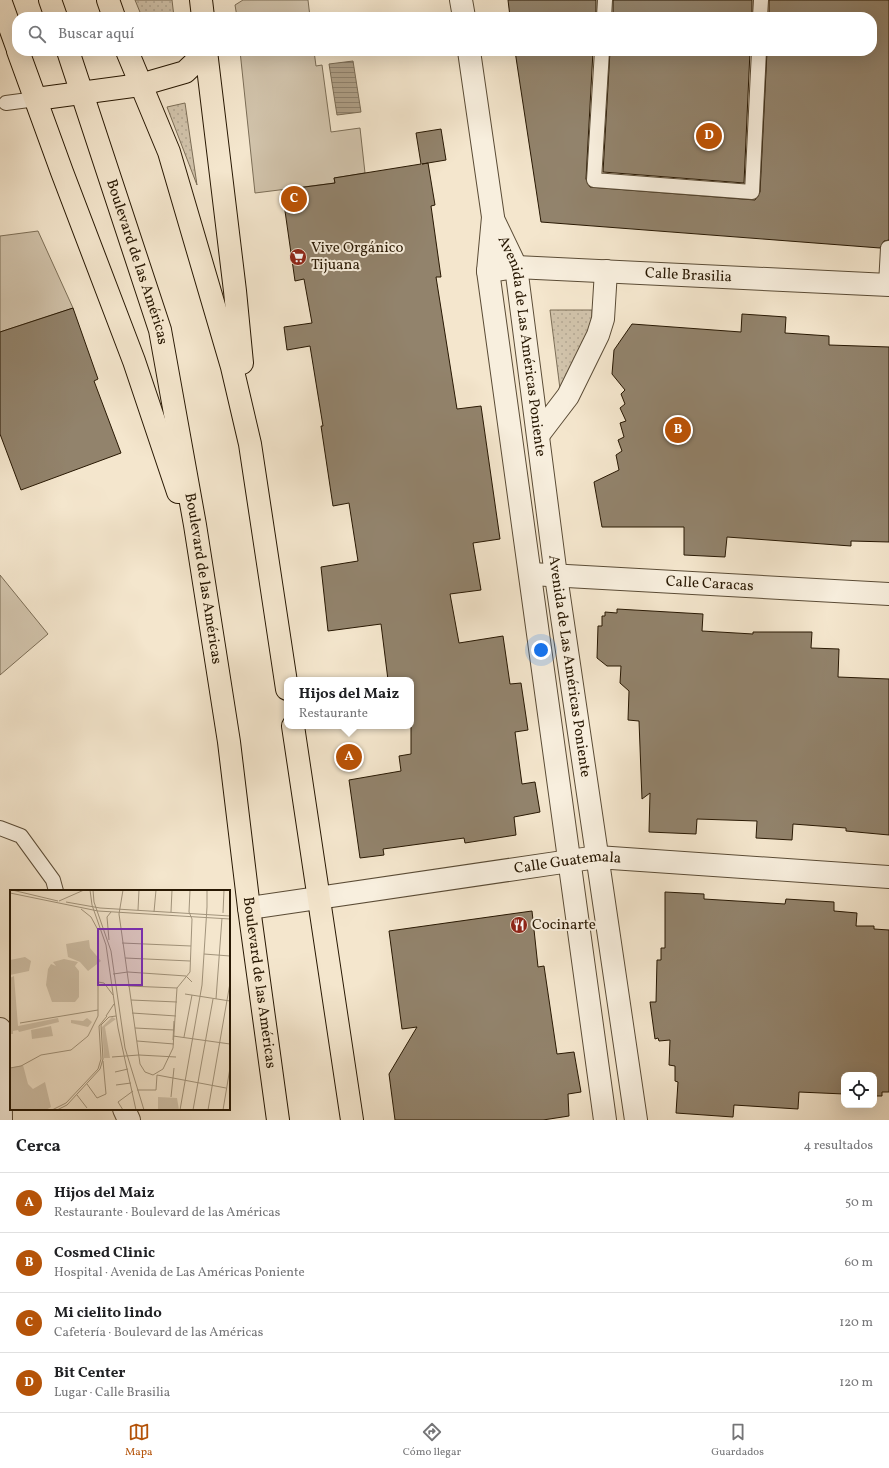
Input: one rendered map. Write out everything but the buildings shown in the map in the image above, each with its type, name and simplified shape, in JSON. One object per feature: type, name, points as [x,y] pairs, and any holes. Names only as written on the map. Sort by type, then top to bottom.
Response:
[{"type":"main road","points":[[0,0],[12,33]]},
{"type":"main road","points":[[50,0],[54,12]]},
{"type":"main road","points":[[108,0],[112,12]]},
{"type":"main road","points":[[201,0],[202,12]]},
{"type":"main road","points":[[20,56],[134,361],[201,561]]},
{"type":"main road","name":"Boulevard de las Américas","points":[[70,56],[160,330],[201,561],[229,742],[249,908],[278,1120]]},
{"type":"main road","points":[[129,56],[169,152],[213,296],[232,367],[250,444]]},
{"type":"main road","points":[[36,100],[140,85],[185,72],[201,56]]},
{"type":"main road","points":[[207,56],[234,283],[250,444],[285,677]]},
{"type":"main road","points":[[293,729],[352,1120]]},
{"type":"street","points":[[461,0],[463,12]]},
{"type":"street","name":"Avenida de Las Américas Poniente","points":[[470,56],[493,217],[488,271],[606,1120]]},
{"type":"street","name":"Avenida de Las Américas Poniente","points":[[493,217],[516,267],[539,434],[556,576],[636,1120]]},
{"type":"street","name":"Calle Brasilia","points":[[488,271],[516,267],[888,285]]},
{"type":"street","points":[[539,434],[568,396],[598,335],[603,319],[606,271]]},
{"type":"street","name":"Calle Caracas","points":[[531,574],[889,594]]},
{"type":"street","name":"Calle Guatemala","points":[[249,908],[598,857],[889,877]]},
{"type":"street","points":[[0,1029],[6,1069],[1,1120]]},
{"type":"street","points":[[124,1110],[129,1120]]},
{"type":"lane","points":[[604,12],[605,0]]},
{"type":"lane","points":[[760,12],[761,0]]},
{"type":"lane","points":[[602,56],[594,180],[752,192],[759,56]]},
{"type":"lane","points":[[6,103],[36,100]]},
{"type":"lane","points":[[888,248],[888,285]]},
{"type":"lane","points":[[0,828],[21,836],[53,880],[56,890]]},
{"type":"shaded area","points":[[135,0],[172,0],[173,12],[140,12]]},
{"type":"shaded area","points":[[243,0],[308,0],[309,12],[236,12],[235,5]]},
{"type":"shaded area","points":[[241,56],[315,56],[316,66],[322,65],[331,132],[360,128],[365,173],[334,178],[335,183],[255,193]]},
{"type":"shaded area","points":[[353,61],[361,112],[337,115],[329,64]]},
{"type":"shaded area","points":[[185,103],[197,185],[167,107]]},
{"type":"shaded area","points":[[38,231],[73,308],[0,332],[0,236]]},
{"type":"shaded area","points":[[550,310],[592,310],[592,325],[560,389]]},
{"type":"shaded area","points":[[0,575],[48,634],[0,675]]},
{"type":"place","name":"Bit Center","points":[[709,136]]},
{"type":"place","name":"Mi cielito lindo","points":[[294,199]]},
{"type":"place","name":"Vive Orgánico Tijuana","points":[[298,257]]},
{"type":"place","name":"Cosmed Clinic","points":[[678,430]]},
{"type":"place","name":"Hijos del Maiz","points":[[349,757]]},
{"type":"place","name":"Cocinarte","points":[[519,925]]}]
